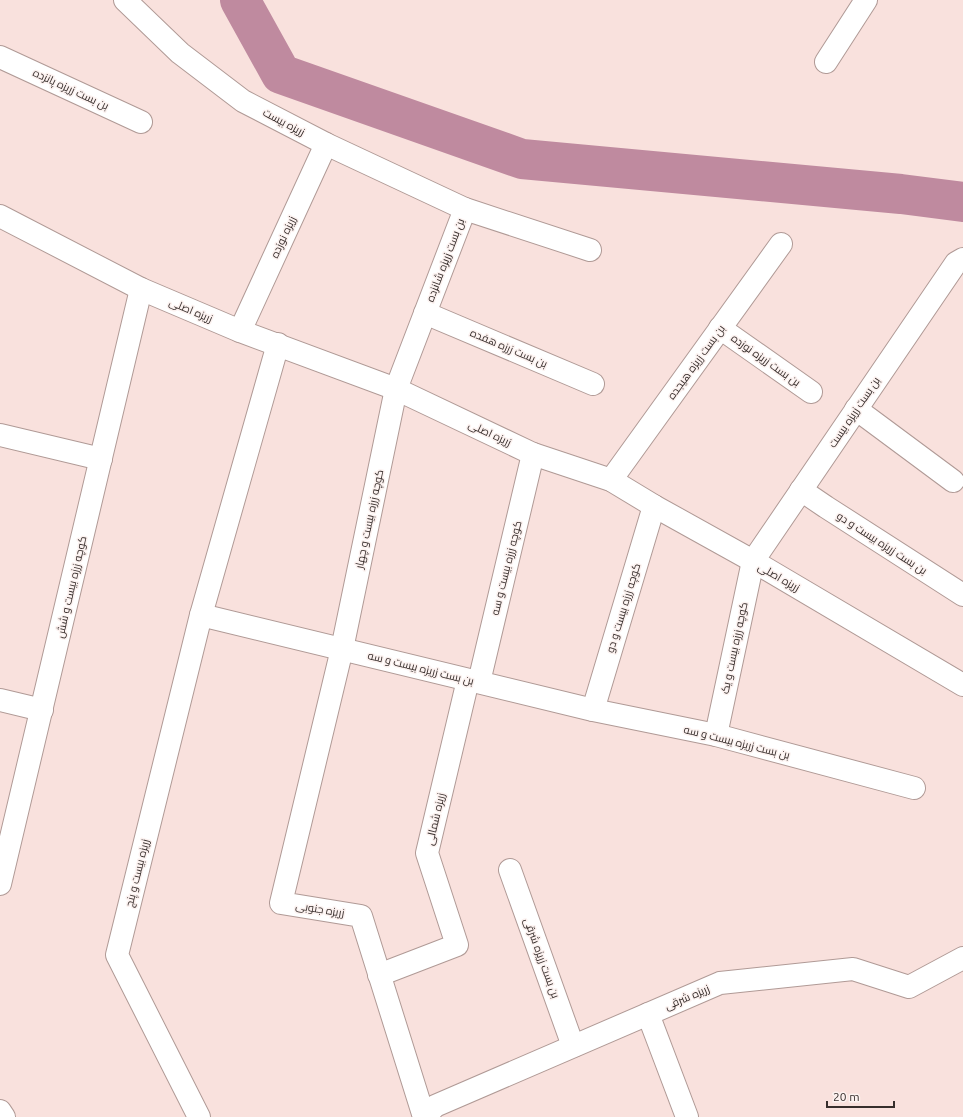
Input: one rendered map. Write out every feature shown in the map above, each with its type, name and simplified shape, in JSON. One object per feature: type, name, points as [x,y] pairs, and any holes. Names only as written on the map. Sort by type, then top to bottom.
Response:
[{"type":"street","name":"زریزه بیست","points":[[125,0],[180,53],[244,101],[326,144],[465,209]]},
{"type":"street","points":[[826,62],[866,0]]},
{"type":"street","name":"بن بست زریزه پانزده","points":[[0,57],[141,122]]},
{"type":"street","name":"زریزه نوزده","points":[[240,330],[326,144]]},
{"type":"street","name":"بن بست زریزه شانزده","points":[[396,389],[465,209],[590,250]]},
{"type":"street","name":"زریزه اصلی","points":[[0,216],[141,289],[240,330],[396,389],[533,454],[611,480],[654,506],[753,561],[963,685]]},
{"type":"street","name":"بن بست زریزه هیجده","points":[[611,480],[781,244]]},
{"type":"street","name":"بن بست زریزه بیست","points":[[753,561],[959,261]]},
{"type":"street","name":"کوچه زرزه بیست و شش","points":[[0,884],[141,289]]},
{"type":"street","name":"بن بست زرزه هفده","points":[[424,313],[593,384]]},
{"type":"street","name":"بن بست زریزه نوزده","points":[[720,328],[811,392]]},
{"type":"street","points":[[201,615],[278,344]]},
{"type":"street","name":"کوچه زرزه بیست و چهار","points":[[342,649],[396,389]]},
{"type":"street","points":[[856,409],[953,481]]},
{"type":"street","points":[[0,434],[101,459]]},
{"type":"street","name":"کوچه زرزه بیست و سه","points":[[473,681],[533,454]]},
{"type":"street","name":"بن بست زریزه بیست و دو","points":[[801,490],[963,595]]},
{"type":"street","name":"کوچه زرزه بیست و دو","points":[[593,710],[654,506]]},
{"type":"street","name":"کوچه زرزه بیست و یک","points":[[716,736],[753,561]]},
{"type":"street","name":"بن بست زریزه بیست و سه","points":[[201,615],[593,710],[716,736],[914,788]]},
{"type":"street","name":"زریزه بیست و پنج","points":[[199,1117],[117,955],[201,615]]},
{"type":"street","name":"زریزه جنوبی","points":[[342,649],[281,903],[361,916],[424,1117]]},
{"type":"street","name":"زریزه شمالی","points":[[379,974],[457,944],[427,853],[473,681]]},
{"type":"street","points":[[0,700],[42,710]]},
{"type":"street","name":"بن بست زریزه شرقی","points":[[510,870],[573,1046]]},
{"type":"street","name":"زریزه شرقی","points":[[424,1117],[435,1106],[720,983],[853,969],[909,988],[963,958]]},
{"type":"street","points":[[648,1014],[687,1117]]},
{"type":"street","points":[[0,1110],[4,1117]]},
{"type":"waterway","points":[[240,0],[281,74],[522,159],[901,194],[963,202]]}]
